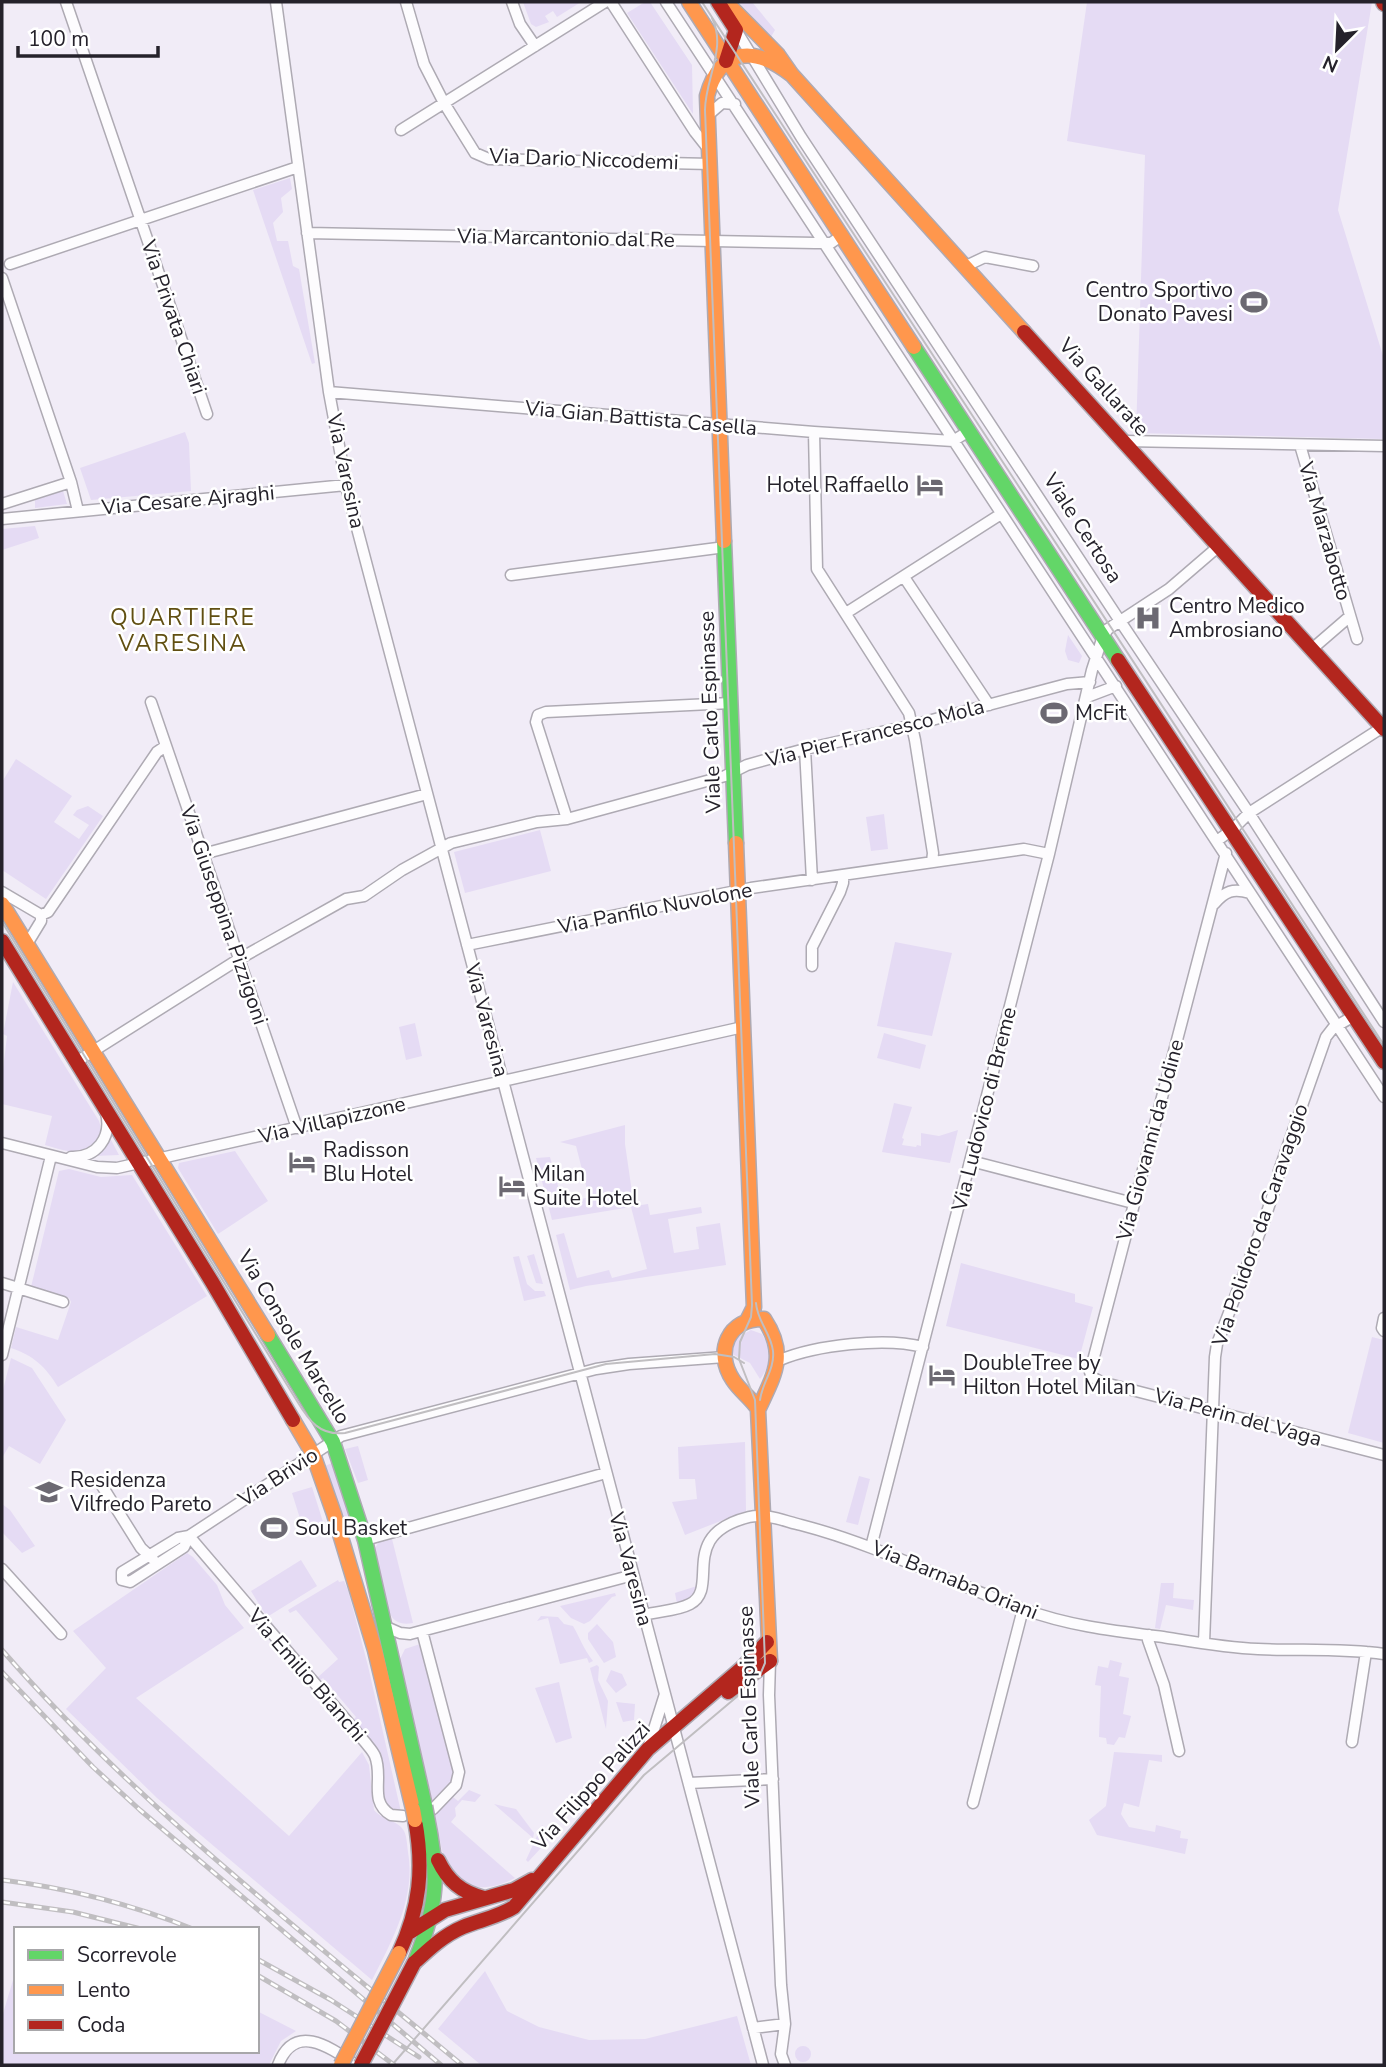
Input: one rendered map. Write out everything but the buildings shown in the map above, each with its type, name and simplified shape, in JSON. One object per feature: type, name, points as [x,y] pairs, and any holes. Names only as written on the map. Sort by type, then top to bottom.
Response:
[{"type":"main road","name":"Viale Certosa","points":[[689,2],[1384,1062]]},
{"type":"main road","points":[[718,2],[736,30],[726,61]]},
{"type":"main road","points":[[726,2],[778,55],[792,75]]},
{"type":"main road","points":[[714,74],[726,61],[737,56],[751,55],[770,59],[792,75]]},
{"type":"main road","name":"Viale Carlo Espinasse","points":[[714,74],[707,96],[707,116],[711,158],[743,1027],[750,1314]]},
{"type":"main road","name":"Via Gallarate","points":[[792,75],[1383,728]]},
{"type":"main road","name":"Via Console Marcello","points":[[2,904],[337,1439],[365,1540],[391,1654],[419,1813],[422,1874],[419,1903],[410,1932]]},
{"type":"main road","name":"Via Console Marcello","points":[[2,941],[213,1284],[313,1454],[376,1650],[419,1813],[436,1857],[435,1901],[414,1963]]},
{"type":"main road","points":[[750,1314],[764,1319],[786,1357],[758,1409],[750,1396],[736,1384],[726,1362],[725,1344],[730,1334],[750,1314]]},
{"type":"main road","points":[[726,1362],[735,1378],[751,1386],[765,1386],[772,1380]]},
{"type":"main road","name":"Viale Carlo Espinasse","points":[[758,1409],[770,1661]]},
{"type":"main road","name":"Via Filippo Palizzi","points":[[358,2065],[414,1963],[447,1935],[514,1907],[648,1749],[767,1642]]},
{"type":"main road","name":"Via Filippo Palizzi","points":[[741,1668],[761,1661],[770,1661]]},
{"type":"main road","name":"Via Filippo Palizzi","points":[[673,1728],[686,1726],[770,1661]]},
{"type":"main road","points":[[436,1857],[455,1887],[472,1896],[486,1898]]},
{"type":"main road","name":"Via Filippo Palizzi","points":[[410,1932],[445,1910],[514,1891],[542,1873]]},
{"type":"main road","points":[[341,2065],[410,1932]]},
{"type":"street","name":"Via Privata Chiari","points":[[66,2],[207,414]]},
{"type":"street","name":"Via Varesina","points":[[276,2],[295,167],[346,485],[763,2065]]},
{"type":"street","name":"Via Dario Niccodemi","points":[[406,2],[424,64],[475,153],[489,159],[711,158]]},
{"type":"street","points":[[512,2],[520,23],[535,46]]},
{"type":"street","points":[[401,130],[605,2]]},
{"type":"street","points":[[611,2],[711,158]]},
{"type":"street","points":[[666,2],[1002,513],[1093,670],[1115,686],[1384,1097]]},
{"type":"street","name":"Viale Certosa","points":[[736,30],[788,111],[801,137],[1249,813],[1384,1022]]},
{"type":"street","points":[[707,116],[722,103],[735,104]]},
{"type":"street","name":"Via Privata Chiari","points":[[10,264],[295,167]]},
{"type":"street","name":"Via Marcantonio dal Re","points":[[307,233],[825,243]]},
{"type":"street","points":[[825,243],[831,243],[841,236]]},
{"type":"street","points":[[966,266],[985,257],[1033,265]]},
{"type":"street","points":[[2,278],[71,482],[78,511]]},
{"type":"street","name":"Via Gian Battista Casella","points":[[329,392],[720,425],[953,441]]},
{"type":"street","points":[[953,441],[969,431]]},
{"type":"street","points":[[814,432],[817,569],[909,713],[933,853],[932,862]]},
{"type":"street","points":[[1125,441],[1384,446]]},
{"type":"street","name":"Via Marzabotto","points":[[1300,445],[1357,639]]},
{"type":"street","points":[[2,505],[71,482]]},
{"type":"street","name":"Via Cesare Ajraghi","points":[[2,519],[346,485]]},
{"type":"street","points":[[29,516],[30,495]]},
{"type":"street","points":[[846,613],[1002,513]]},
{"type":"street","points":[[1093,670],[1103,636],[1108,629],[1169,589],[1219,545]]},
{"type":"street","points":[[511,575],[725,547]]},
{"type":"street","points":[[904,578],[989,705]]},
{"type":"street","name":"Via Marzabotto","points":[[1312,649],[1349,617]]},
{"type":"street","name":"Via Pier Francesco Mola","points":[[76,1062],[239,959],[346,899],[364,896],[402,870],[451,843],[537,822],[567,819],[733,773],[747,765],[805,748],[912,725],[1067,684],[1093,670]]},
{"type":"street","name":"Via Ludovico di Breme","points":[[871,1546],[1049,855],[1093,670]]},
{"type":"street","points":[[1087,697],[1115,686]]},
{"type":"street","name":"Via Giuseppina Pizzigoni","points":[[150,702],[297,1128]]},
{"type":"street","points":[[567,819],[537,722],[538,715],[546,712],[731,703]]},
{"type":"street","points":[[1218,840],[1249,813],[1383,728]]},
{"type":"street","points":[[41,915],[48,912],[157,752],[166,746]]},
{"type":"street","points":[[805,748],[812,880]]},
{"type":"street","points":[[203,854],[427,794]]},
{"type":"street","name":"Via Panfilo Nuvolone","points":[[467,945],[738,891],[1024,849],[1049,855]]},
{"type":"street","name":"Via Giovanni da Udine","points":[[1092,1377],[1090,1366],[1226,853]]},
{"type":"street","points":[[812,966],[812,947],[844,883],[843,875]]},
{"type":"street","points":[[1214,904],[1230,891],[1250,893]]},
{"type":"street","points":[[2,892],[41,915]]},
{"type":"street","points":[[27,944],[39,925],[41,915]]},
{"type":"street","points":[[1337,1025],[1354,1016]]},
{"type":"street","name":"Via Polidoro da Caravaggio","points":[[1204,1643],[1217,1344],[1277,1182],[1326,1037],[1337,1025]]},
{"type":"street","name":"Via Villapizzone","points":[[137,1164],[743,1027]]},
{"type":"street","points":[[51,1156],[78,1158],[96,1151],[106,1137],[106,1110]]},
{"type":"street","points":[[2,1143],[108,1168],[137,1164]]},
{"type":"street","points":[[2,1355],[51,1156]]},
{"type":"street","points":[[971,1161],[1133,1203]]},
{"type":"street","points":[[2,1283],[63,1302]]},
{"type":"street","points":[[1384,1318],[1384,1331]]},
{"type":"street","points":[[786,1357],[804,1350],[897,1341],[923,1347]]},
{"type":"street","name":"Via Brivio","points":[[189,1536],[184,1547],[159,1564],[130,1582],[121,1580],[122,1572],[178,1538],[189,1536],[337,1439],[579,1373],[629,1364],[726,1362]]},
{"type":"street","name":"Via Perin del Vaga","points":[[1092,1377],[1101,1382],[1384,1455]]},
{"type":"street","points":[[365,1540],[606,1473]]},
{"type":"street","points":[[99,1481],[141,1548],[159,1564]]},
{"type":"street","points":[[644,1615],[684,1606],[696,1600],[702,1587],[708,1541],[722,1528],[763,1516]]},
{"type":"street","name":"Via Barnaba Oriani","points":[[763,1516],[871,1546],[1023,1609],[1077,1625],[1255,1649],[1330,1648],[1384,1654]]},
{"type":"street","name":"Via Emilio Bianchi","points":[[189,1536],[375,1755],[379,1804],[388,1814],[419,1813]]},
{"type":"street","points":[[2,1569],[61,1634]]},
{"type":"street","points":[[391,1654],[402,1638],[410,1634],[633,1575]]},
{"type":"street","points":[[973,1803],[1023,1609]]},
{"type":"street","points":[[384,1626],[410,1634]]},
{"type":"street","points":[[419,1813],[456,1785],[459,1772],[422,1631]]},
{"type":"street","points":[[1149,1635],[1148,1640],[1164,1685],[1179,1751]]},
{"type":"street","points":[[1352,1742],[1366,1652]]},
{"type":"street","name":"Viale Carlo Espinasse","points":[[770,1661],[782,2003],[785,2024],[781,2054],[785,2065]]},
{"type":"street","points":[[648,1749],[665,1694]]},
{"type":"street","points":[[689,1783],[773,1779]]},
{"type":"street","points":[[753,2028],[785,2024]]},
{"type":"street","points":[[278,2065],[291,2045],[306,2041],[324,2044],[358,2065]]},
{"type":"shaded area","points":[[523,2],[581,2],[557,17],[553,11],[545,16],[549,22],[536,27],[531,24]]},
{"type":"shaded area","points":[[645,2],[650,2],[692,65],[693,114],[627,13]]},
{"type":"shaded area","points":[[739,2],[752,2],[775,30],[771,37]]},
{"type":"shaded area","points":[[1087,2],[1372,2],[1338,210],[1384,359],[1384,439],[1136,433],[1145,155],[1067,141]]},
{"type":"shaded area","points":[[290,178],[292,189],[281,198],[283,212],[273,223],[277,241],[288,241],[293,266],[299,269],[315,363],[312,364],[253,190]]},
{"type":"shaded area","points":[[185,432],[189,443],[191,491],[91,500],[80,468]]},
{"type":"shaded area","points":[[63,491],[67,504],[35,508],[35,500]]},
{"type":"shaded area","points":[[35,526],[39,538],[2,550],[2,529]]},
{"type":"shaded area","points":[[1068,635],[1082,656],[1079,663],[1068,660],[1065,651]]},
{"type":"shaded area","points":[[16,759],[72,796],[54,822],[79,839],[89,825],[73,815],[77,810],[88,806],[103,816],[46,899],[2,870],[2,782]]},
{"type":"shaded area","points":[[884,814],[888,849],[871,851],[866,817]]},
{"type":"shaded area","points":[[540,830],[551,871],[465,893],[454,852]]},
{"type":"shaded area","points":[[895,942],[952,953],[932,1036],[877,1026]]},
{"type":"shaded area","points":[[13,982],[99,1121],[100,1134],[88,1148],[68,1151],[45,1145],[52,1116],[2,1104],[7,1036],[3,1034]]},
{"type":"shaded area","points":[[415,1023],[422,1056],[406,1060],[399,1027]]},
{"type":"shaded area","points":[[884,1033],[926,1045],[920,1069],[877,1058]]},
{"type":"shaded area","points":[[894,1103],[912,1107],[902,1145],[921,1146],[921,1133],[939,1136],[958,1130],[950,1163],[882,1152]]},
{"type":"shaded area","points":[[625,1125],[634,1206],[648,1204],[650,1215],[701,1207],[702,1213],[668,1219],[674,1253],[699,1249],[696,1227],[720,1223],[726,1265],[570,1290],[556,1235],[564,1233],[577,1278],[609,1270],[612,1278],[647,1269],[631,1207],[552,1220],[536,1158],[550,1157],[563,1204],[589,1197],[576,1146],[560,1142]]},
{"type":"shaded area","points":[[110,1138],[119,1155],[94,1156]]},
{"type":"shaded area","points":[[235,1151],[268,1201],[218,1234],[178,1168],[179,1163]]},
{"type":"shaded area","points":[[69,1169],[101,1177],[132,1175],[207,1296],[58,1387],[38,1363],[11,1348],[16,1327],[58,1340],[71,1302],[69,1298],[31,1287],[59,1171]]},
{"type":"shaded area","points":[[534,1254],[543,1284],[536,1283],[527,1256]]},
{"type":"shaded area","points":[[519,1256],[527,1284],[535,1291],[544,1291],[546,1296],[524,1301],[513,1257]]},
{"type":"shaded area","points":[[961,1263],[1075,1294],[1075,1302],[1093,1307],[1079,1359],[946,1326]]},
{"type":"shaded area","points":[[751,1330],[762,1334],[767,1345],[767,1368],[760,1379],[750,1363],[730,1353],[738,1337]]},
{"type":"shaded area","points":[[1372,1337],[1384,1340],[1384,1443],[1348,1433]]},
{"type":"shaded area","points":[[11,1358],[32,1368],[66,1420],[40,1464],[9,1446],[2,1458],[2,1394]]},
{"type":"shaded area","points":[[745,1442],[746,1511],[685,1535],[672,1502],[697,1499],[695,1479],[679,1479],[678,1447]]},
{"type":"shaded area","points":[[358,1446],[368,1480],[358,1483],[345,1449]]},
{"type":"shaded area","points":[[334,1462],[356,1526],[345,1529],[325,1466]]},
{"type":"shaded area","points":[[859,1476],[870,1479],[858,1525],[846,1522]]},
{"type":"shaded area","points":[[312,1487],[323,1522],[303,1528],[292,1493]]},
{"type":"shaded area","points":[[2,1504],[10,1510],[35,1546],[22,1553],[2,1532]]},
{"type":"shaded area","points":[[392,1539],[413,1623],[399,1622],[393,1619],[389,1612],[375,1548],[379,1542]]},
{"type":"shaded area","points":[[187,1553],[217,1585],[225,1605],[244,1628],[136,1698],[289,1836],[362,1752],[369,1765],[374,1810],[398,1824],[404,1831],[410,1869],[409,1886],[400,1919],[372,1980],[157,1798],[66,1709],[106,1668],[73,1631]]},
{"type":"shaded area","points":[[301,1560],[317,1586],[267,1617],[251,1591]]},
{"type":"shaded area","points":[[338,1580],[344,1581],[348,1590],[401,1812],[393,1811],[383,1804],[382,1772],[351,1722],[356,1717],[323,1678],[319,1681],[317,1678],[338,1659],[296,1610],[290,1613],[288,1610]]},
{"type":"shaded area","points":[[1161,1583],[1174,1583],[1173,1598],[1194,1600],[1193,1610],[1166,1605],[1160,1629],[1155,1628]]},
{"type":"shaded area","points":[[697,1586],[690,1599],[677,1604],[675,1593]]},
{"type":"shaded area","points":[[615,1593],[616,1596],[584,1624],[571,1618],[560,1606]]},
{"type":"shaded area","points":[[541,1616],[558,1617],[564,1624],[573,1626],[593,1661],[589,1663],[587,1658],[560,1664],[548,1618],[537,1621]]},
{"type":"shaded area","points":[[597,1624],[613,1642],[616,1657],[604,1663],[588,1639],[588,1633]]},
{"type":"shaded area","points":[[420,1644],[454,1772],[452,1782],[433,1804],[400,1659],[405,1649]]},
{"type":"shaded area","points":[[1110,1660],[1122,1663],[1119,1676],[1129,1678],[1123,1714],[1131,1716],[1125,1738],[1119,1737],[1114,1745],[1107,1744],[1106,1738],[1099,1737],[1101,1686],[1095,1685],[1098,1666],[1108,1668]]},
{"type":"shaded area","points":[[597,1665],[598,1680],[608,1701],[606,1729],[590,1668]]},
{"type":"shaded area","points":[[611,1670],[622,1674],[627,1685],[616,1693],[606,1681]]},
{"type":"shaded area","points":[[559,1682],[572,1738],[556,1743],[535,1688]]},
{"type":"shaded area","points":[[616,1702],[635,1704],[634,1720],[623,1722]]},
{"type":"shaded area","points":[[641,1734],[620,1765],[616,1762],[626,1738]]},
{"type":"shaded area","points":[[1114,1752],[1162,1755],[1162,1762],[1149,1760],[1139,1807],[1124,1803],[1121,1814],[1129,1827],[1155,1832],[1156,1825],[1181,1831],[1180,1838],[1188,1839],[1185,1854],[1097,1835],[1089,1820],[1106,1806]]},
{"type":"shaded area","points":[[469,1790],[481,1795],[475,1802],[462,1800],[455,1808],[456,1816],[451,1822],[515,1878],[496,1885],[476,1887],[458,1880],[451,1873],[442,1852],[435,1815],[453,1797],[458,1801]]},
{"type":"shaded area","points":[[494,1804],[516,1809],[534,1833],[533,1838]]},
{"type":"shaded area","points":[[542,1825],[553,1835],[528,1862],[526,1860]]},
{"type":"shaded area","points":[[485,1971],[507,2011],[539,2027],[589,2040],[645,2039],[737,2016],[751,2065],[481,2065],[438,2029]]},
{"type":"shaded area","points":[[14,1977],[14,2053],[259,2053],[259,2012],[296,2031],[281,2041],[269,2065],[2,2065],[2,2017]]},
{"type":"shaded area","points":[[800,2046],[806,2046],[811,2054],[809,2060],[800,2062],[795,2057],[795,2051]]},
{"type":"tram line","points":[[702,2],[1384,1045]]},
{"type":"tram line","points":[[392,2065],[644,1775],[752,1684],[765,1663],[755,1400],[739,1359],[740,1342],[751,1317],[752,1305],[705,110],[717,41],[712,18]]},
{"type":"tram line","points":[[2,922],[301,1408],[316,1426],[329,1432],[345,1433],[606,1364],[715,1354],[734,1357],[744,1363]]},
{"type":"tram line","points":[[756,1303],[773,1351],[772,1364],[760,1400]]},
{"type":"railway","points":[[2,1650],[54,1707],[166,1815],[283,1917],[462,2065]]},
{"type":"railway","points":[[2,1672],[93,1767],[140,1810],[441,2065]]},
{"type":"railway","points":[[2,1880],[99,1898],[187,1927]]},
{"type":"railway","points":[[2,1902],[73,1912],[133,1927]]},
{"type":"railway","points":[[259,1960],[331,2000],[419,2057]]},
{"type":"railway","points":[[259,1976],[336,2021],[394,2065]]},
{"type":"traffic: fast","points":[[914,347],[1118,660]]},
{"type":"traffic: fast","points":[[724,541],[736,843]]},
{"type":"traffic: fast","points":[[268,1335],[333,1442],[365,1540],[425,1806]]},
{"type":"traffic: fast","points":[[425,1806],[427,1817]]},
{"type":"traffic: fast","points":[[416,1959],[429,1922],[434,1889],[435,1872],[427,1817]]},
{"type":"traffic: slow","points":[[689,2],[914,347]]},
{"type":"traffic: slow","points":[[726,2],[778,55],[792,75],[1024,332]]},
{"type":"traffic: slow","points":[[724,541],[707,96],[721,67],[741,56],[766,59],[792,75]]},
{"type":"traffic: slow","points":[[736,843],[754,1307],[747,1321]]},
{"type":"traffic: slow","points":[[2,904],[268,1335]]},
{"type":"traffic: slow","points":[[758,1409],[739,1388],[727,1369],[725,1348],[733,1330],[741,1324],[764,1319],[777,1354],[773,1375],[758,1410],[770,1661]]},
{"type":"traffic: slow","points":[[293,1420],[313,1454],[334,1514],[375,1650],[413,1809]]},
{"type":"traffic: slow","points":[[413,1809],[415,1820]]},
{"type":"traffic: slow","points":[[341,2065],[399,1953]]},
{"type":"traffic: jam","points":[[718,2],[736,30],[726,61]]},
{"type":"traffic: jam","points":[[1024,332],[1384,729]]},
{"type":"traffic: jam","points":[[1118,660],[1384,1062]]},
{"type":"traffic: jam","points":[[2,941],[212,1282],[293,1420]]},
{"type":"traffic: jam","points":[[414,1963],[456,1930],[514,1907],[648,1749],[742,1668],[767,1642]]},
{"type":"traffic: jam","points":[[728,1692],[770,1661]]},
{"type":"traffic: jam","points":[[399,1953],[412,1920],[418,1888],[419,1855],[415,1820]]},
{"type":"traffic: jam","points":[[438,1860],[456,1885],[484,1898]]},
{"type":"traffic: jam","points":[[410,1932],[445,1910],[514,1890],[532,1880]]},
{"type":"traffic: jam","points":[[361,2065],[414,1963]]},
{"type":"place","name":"Centro Sportivo Donato Pavesi","points":[[1254,302]]},
{"type":"place","name":"Hotel Raffaello","points":[[930,485]]},
{"type":"place","name":"Centro Medico Ambrosiano","points":[[1148,618]]},
{"type":"place","name":"McFit","points":[[1054,713]]},
{"type":"place","name":"Radisson Blu Hotel","points":[[302,1162]]},
{"type":"place","name":"Milan Suite Hotel","points":[[512,1186]]},
{"type":"place","name":"DoubleTree by Hilton Hotel Milan","points":[[942,1375]]},
{"type":"place","name":"Residenza Vilfredo Pareto","points":[[49,1492]]},
{"type":"place","name":"Soul Basket","points":[[274,1528]]},
{"type":"district","name":"QUARTIERE VARESINA","points":[[183,630]]}]
